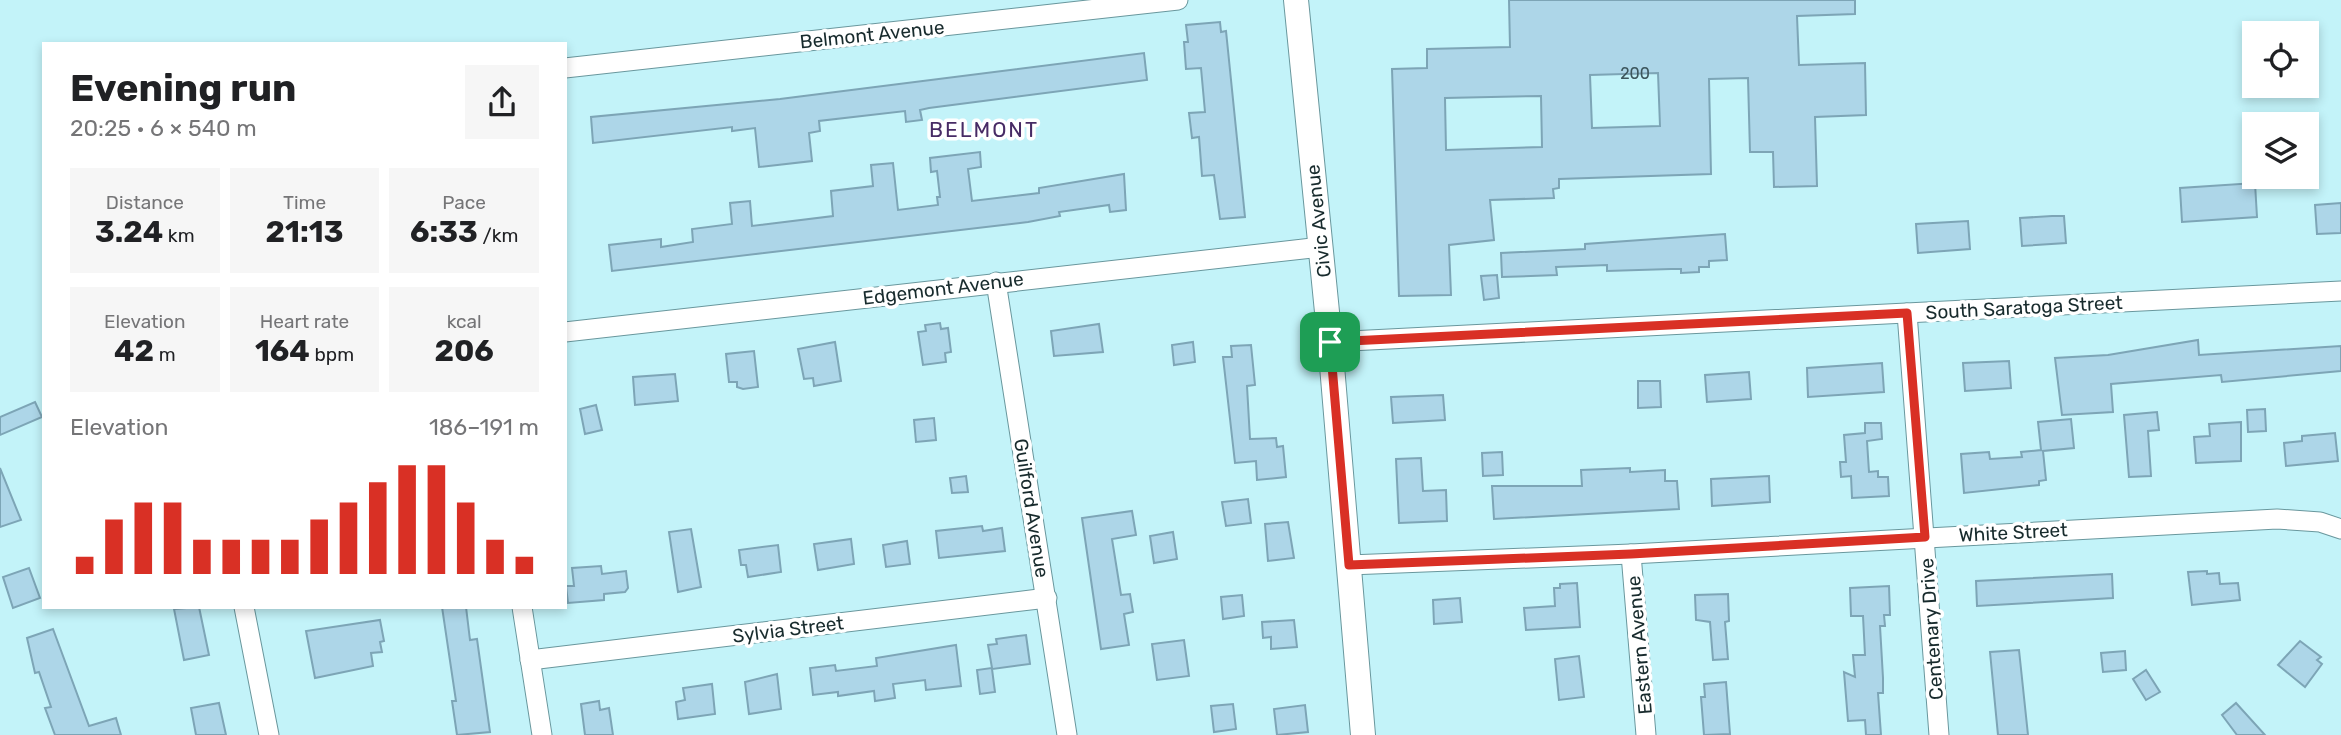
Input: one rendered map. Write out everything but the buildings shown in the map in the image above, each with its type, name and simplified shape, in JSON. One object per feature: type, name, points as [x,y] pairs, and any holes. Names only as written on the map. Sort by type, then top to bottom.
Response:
[{"type":"street","name":"Belmont Avenue","points":[[567,68],[1178,0]]},
{"type":"street","name":"Civic Avenue","points":[[1296,0],[1330,342],[1363,735]]},
{"type":"street","name":"Edgemont Avenue","points":[[567,332],[1321,247]]},
{"type":"street","name":"Guilford Avenue","points":[[996,282],[1067,735]]},
{"type":"street","name":"South Saratoga Street","points":[[1330,342],[2341,291]]},
{"type":"street","name":"Centenary Drive","points":[[1907,313],[1939,735]]},
{"type":"street","name":"White Street","points":[[1349,565],[1631,554],[2277,519],[2319,522],[2341,529]]},
{"type":"street","name":"Eastern Avenue","points":[[1631,554],[1646,735]]},
{"type":"street","name":"Sylvia Street","points":[[530,660],[1046,598]]},
{"type":"street","points":[[244,609],[269,735]]},
{"type":"street","points":[[522,609],[542,735]]},
{"type":"district","name":"BELMONT","points":[[984,130]]},
{"type":"route","points":[[1907,313],[1925,537],[1631,554],[1349,565],[1330,342],[1907,313]]}]
